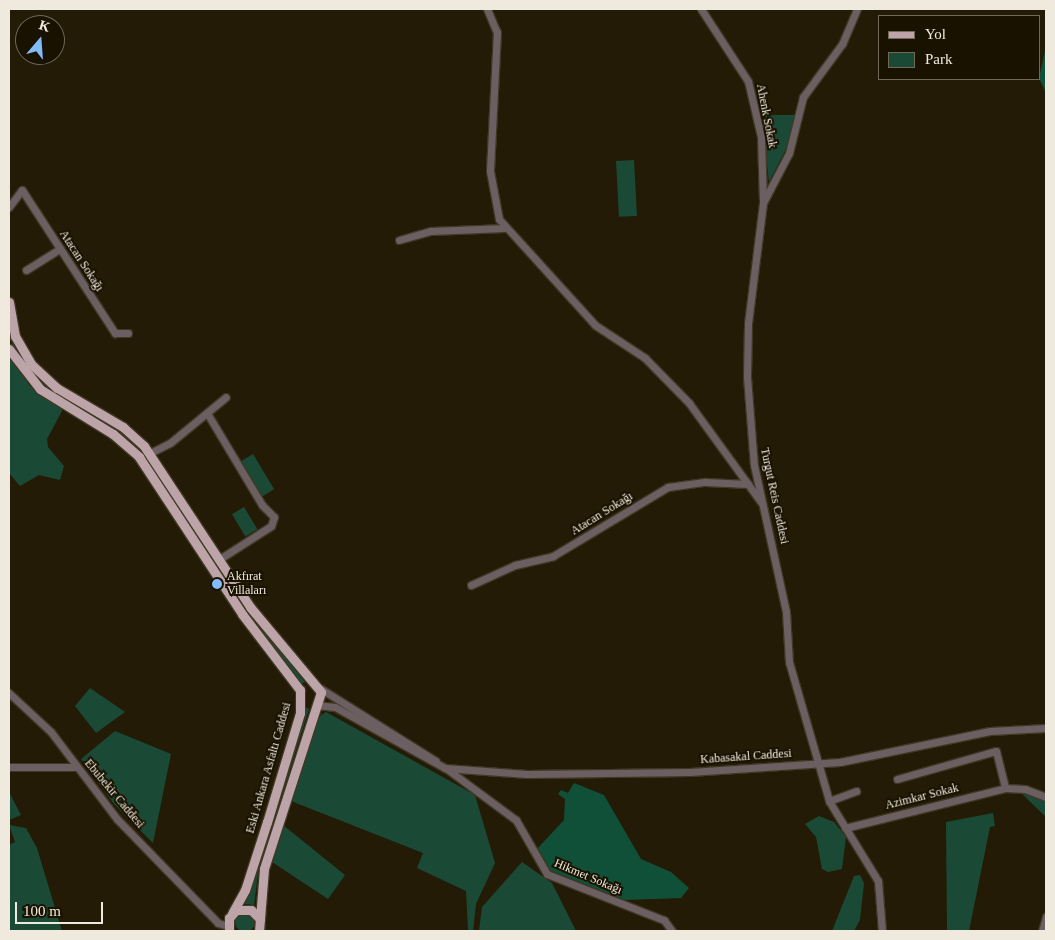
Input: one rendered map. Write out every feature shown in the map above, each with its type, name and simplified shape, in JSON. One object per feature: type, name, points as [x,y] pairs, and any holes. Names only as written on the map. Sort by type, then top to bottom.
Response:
[{"type":"main road","points":[[9,302],[15,336],[36,371],[123,427],[150,453],[250,607],[318,687],[322,698],[316,705],[307,705],[302,698],[305,688],[318,687]]},
{"type":"main road","name":"Eski Ankara Asfaltı Caddesi","points":[[9,349],[40,389],[113,434],[139,456],[244,616],[298,685],[302,698],[251,872],[232,913],[228,929]]},
{"type":"main road","name":"Eski Ankara Asfaltı Caddesi","points":[[261,928],[258,902],[264,870],[316,705]]},
{"type":"main road","name":"Eski Ankara Asfaltı Caddesi","points":[[232,913],[251,910],[261,928]]},
{"type":"street","points":[[487,9],[498,32],[491,189],[504,228],[595,325],[645,358],[689,403],[765,506]]},
{"type":"street","name":"Ahenk Sokak","points":[[701,9],[743,70],[754,100],[763,153],[763,203]]},
{"type":"street","name":"Turgut Reis Caddesi","points":[[857,9],[842,44],[803,97],[788,153],[763,203],[747,346],[751,444],[786,612],[789,662],[829,801],[878,881],[882,931]]},
{"type":"street","name":"Atacan Sokağı","points":[[9,207],[22,190],[115,333],[128,333]]},
{"type":"street","points":[[399,240],[432,232],[504,228]]},
{"type":"street","points":[[26,270],[60,249]]},
{"type":"street","points":[[150,453],[207,414],[226,397]]},
{"type":"street","points":[[207,414],[262,505],[274,517],[271,526],[218,560]]},
{"type":"street","name":"Atacan Sokağı","points":[[471,585],[515,565],[553,556],[668,487],[705,482],[748,484]]},
{"type":"street","name":"Hikmet Sokağı","points":[[318,687],[445,768],[516,820],[547,874],[664,920],[672,931]]},
{"type":"street","name":"Ebubekir Caddesi","points":[[9,693],[50,732],[75,767],[117,819],[204,908],[228,929]]},
{"type":"street","name":"Hikmet Sokağı","points":[[316,705],[335,706],[445,768]]},
{"type":"street","name":"Kabasakal Caddesi","points":[[445,768],[600,775],[819,763],[990,731],[1046,728]]},
{"type":"street","name":"Azimkar Sokak","points":[[898,780],[996,750],[1005,788]]},
{"type":"street","points":[[9,767],[75,767]]},
{"type":"street","name":"Azimkar Sokak","points":[[845,828],[1005,788],[1025,789],[1046,797]]},
{"type":"street","points":[[829,801],[856,791]]},
{"type":"street","points":[[1042,931],[1046,917]]},
{"type":"green space","points":[[1046,46],[1046,93],[1040,80]]},
{"type":"green space","points":[[761,115],[795,115],[789,143],[769,182]]},
{"type":"green space","points":[[634,160],[637,216],[619,217],[616,161]]},
{"type":"green space","points":[[9,325],[32,371],[139,446],[168,486],[128,440],[40,384],[13,348]]},
{"type":"green space","points":[[9,357],[30,386],[63,409],[47,439],[48,447],[64,466],[60,480],[39,475],[20,486],[9,473]]},
{"type":"green space","points":[[253,454],[274,489],[260,498],[238,463]]},
{"type":"green space","points":[[173,494],[255,619],[305,682],[301,684],[242,608]]},
{"type":"green space","points":[[244,507],[257,529],[245,536],[232,514]]},
{"type":"green space","points":[[90,688],[125,712],[96,733],[75,706]]},
{"type":"green space","points":[[305,707],[309,709],[258,873],[254,905],[243,904]]},
{"type":"green space","points":[[326,712],[475,795],[495,863],[476,904],[473,931],[468,930],[466,891],[417,868],[423,853],[291,801],[315,719]]},
{"type":"green space","points":[[115,731],[171,754],[153,843],[114,804],[81,759]]},
{"type":"green space","points":[[574,783],[604,795],[641,859],[671,872],[689,888],[681,898],[625,900],[549,870],[538,856],[538,848],[564,820],[565,799],[558,794],[561,790],[568,793]]},
{"type":"green space","points":[[9,792],[21,815],[9,820]]},
{"type":"green space","points":[[1020,792],[1046,800],[1046,817]]},
{"type":"green space","points":[[993,813],[995,826],[990,827],[969,931],[947,931],[946,822]]},
{"type":"green space","points":[[819,816],[834,822],[846,837],[842,869],[828,872],[822,869],[816,837],[805,824]]},
{"type":"green space","points":[[9,825],[26,828],[37,848],[62,931],[9,931],[9,845],[15,842]]},
{"type":"green space","points":[[283,825],[345,875],[328,899],[272,862]]},
{"type":"green space","points":[[522,862],[552,883],[576,931],[479,931],[482,907]]},
{"type":"green space","points":[[860,875],[864,883],[860,920],[854,931],[832,931],[854,876]]},
{"type":"green space","points":[[241,912],[249,912],[255,918],[255,926],[249,932],[241,932],[235,926],[235,918]]},
{"type":"place","name":"Akfırat Villaları","points":[[217,584]]}]
